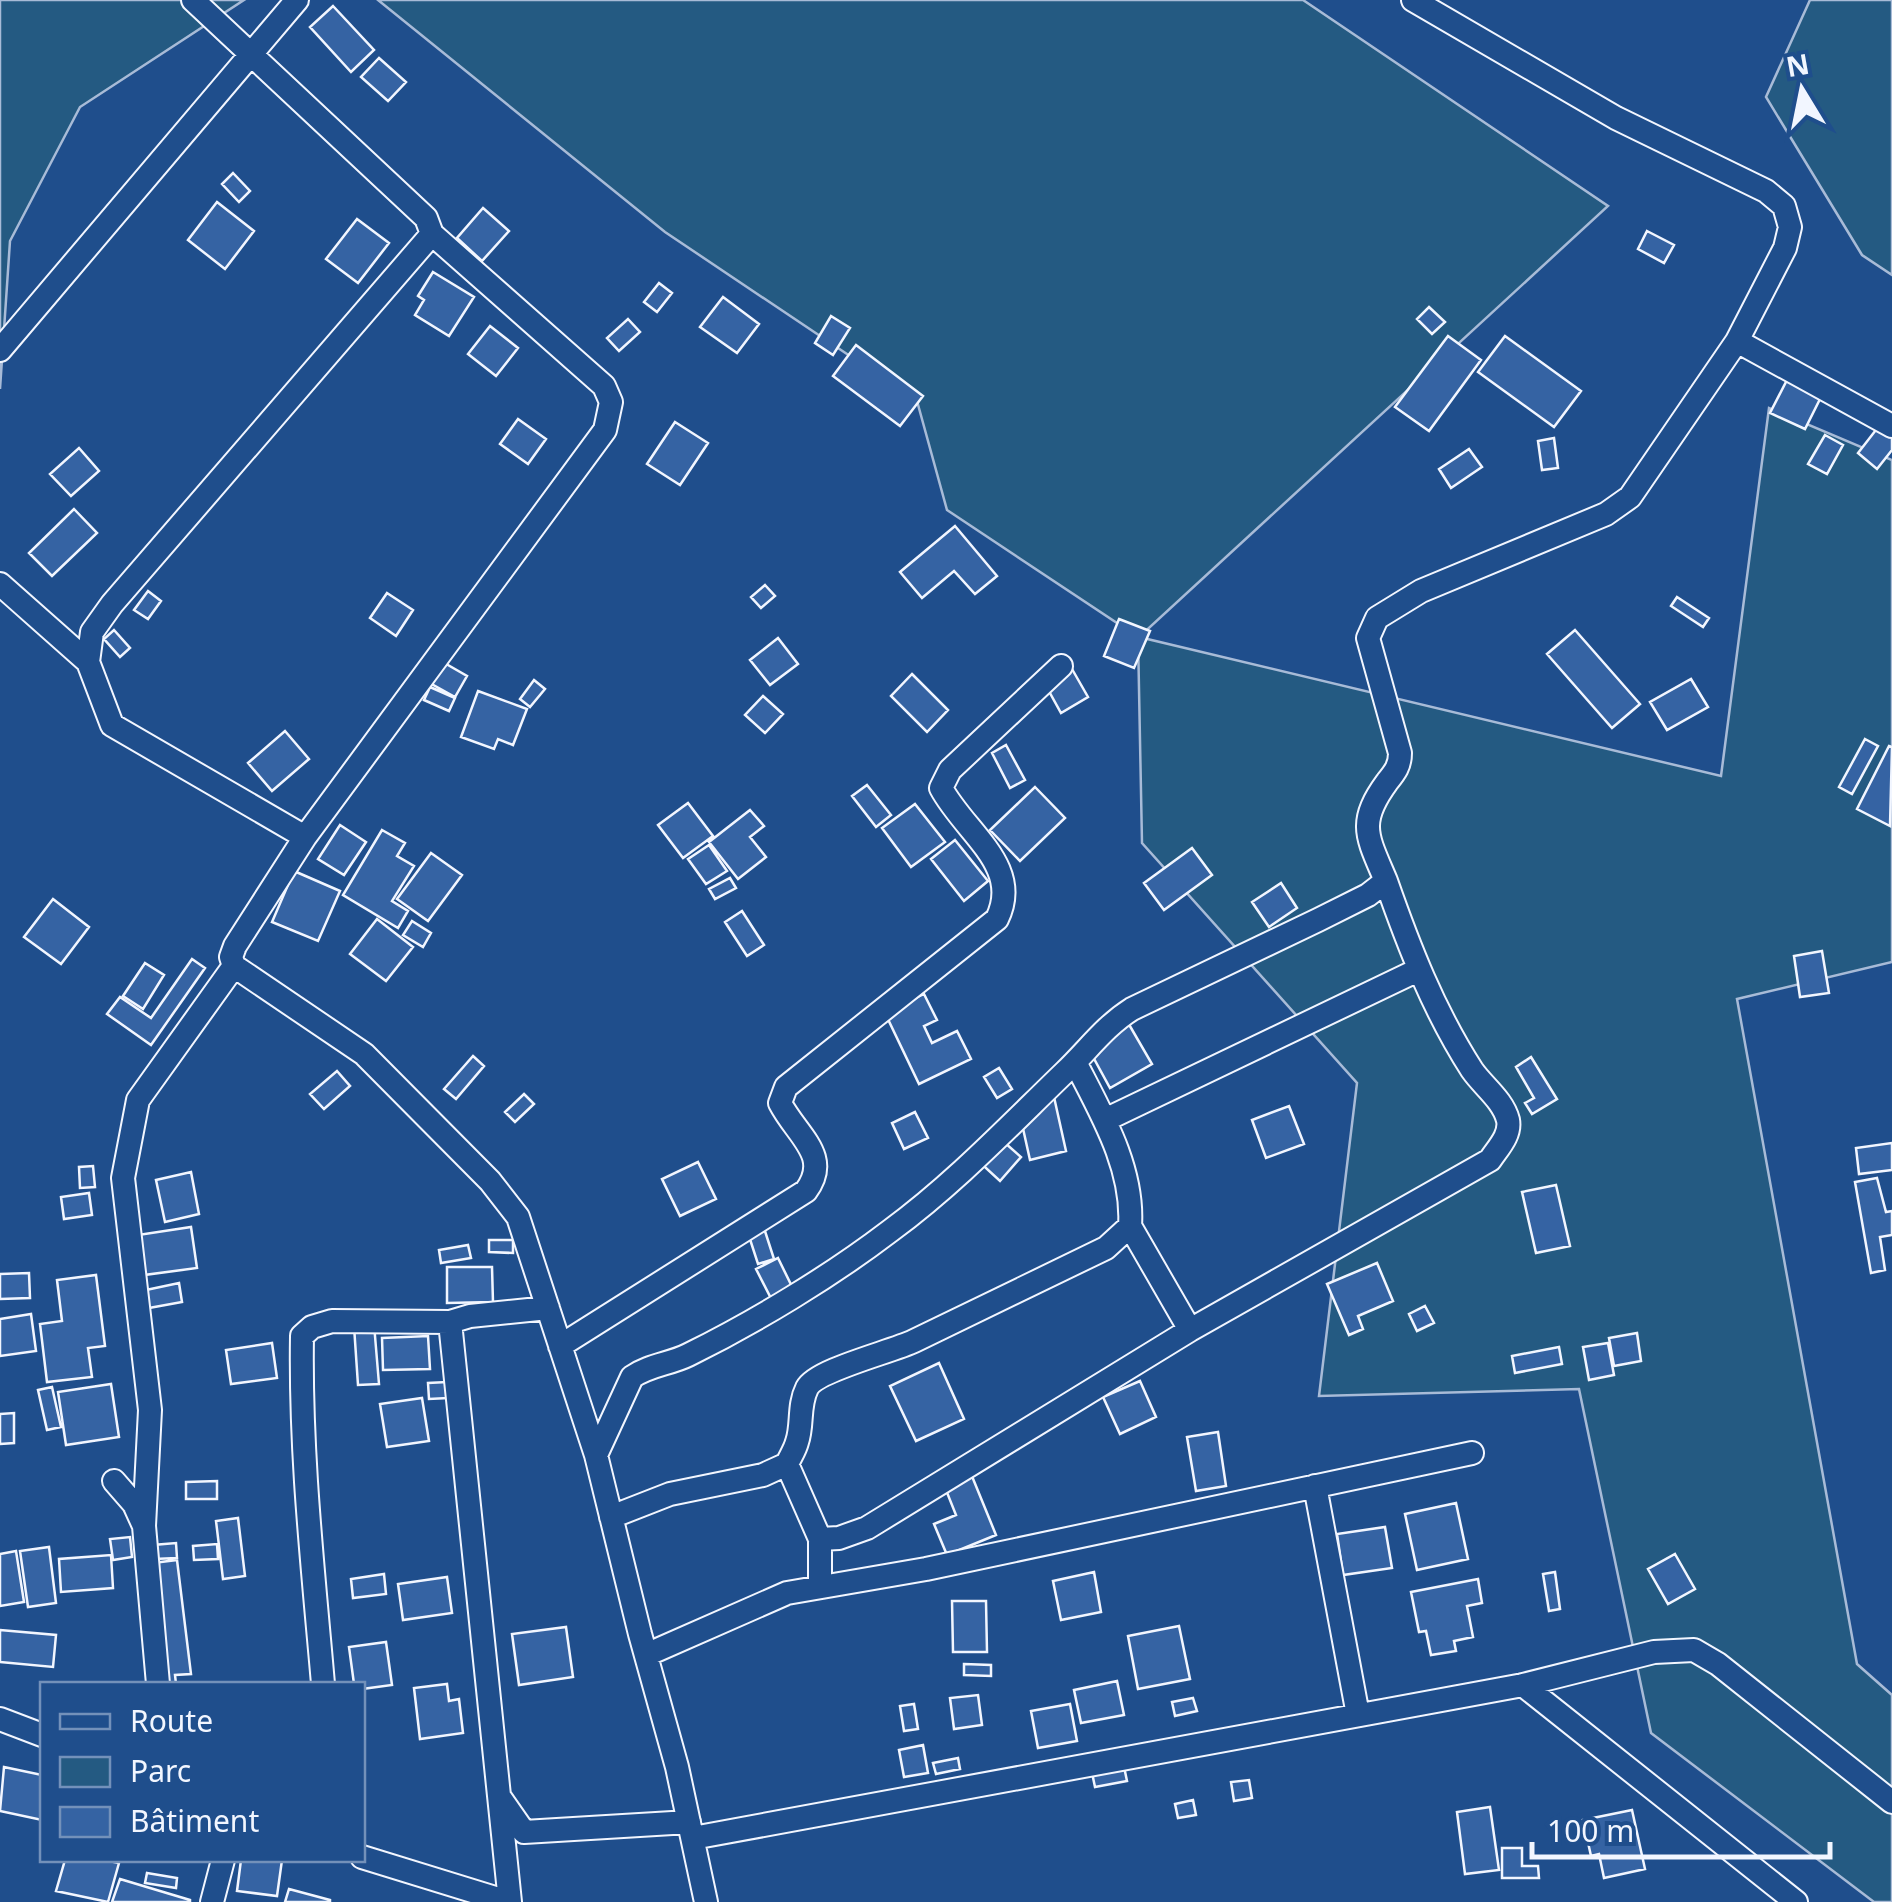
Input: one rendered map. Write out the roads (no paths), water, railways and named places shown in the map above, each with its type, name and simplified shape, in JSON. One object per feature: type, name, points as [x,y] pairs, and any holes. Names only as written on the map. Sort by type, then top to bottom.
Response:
[{"type":"street","points":[[194,0],[426,218],[432,234],[574,357],[604,386],[611,402],[605,430],[306,836],[234,946],[231,957],[234,966],[364,1054],[490,1181],[518,1217],[596,1456],[706,1902]]},
{"type":"street","points":[[0,350],[297,0]]},
{"type":"street","points":[[820,1539],[840,1538],[867,1528],[1190,1330],[1490,1160],[1506,1137],[1509,1123],[1502,1107],[1473,1071],[1418,970],[1366,825],[1369,805],[1400,765],[1368,638],[1377,618],[1421,591],[1606,514],[1630,496],[1736,341],[1785,248],[1790,227],[1784,206],[1766,191],[1616,118],[1413,0]]},
{"type":"street","points":[[88,662],[92,632],[112,604],[432,234]]},
{"type":"street","points":[[1736,341],[1892,426]]},
{"type":"street","points":[[0,584],[88,662],[112,725],[306,836]]},
{"type":"street","points":[[560,1346],[806,1191],[818,1166],[780,1103],[786,1087],[997,919],[1006,900],[997,864],[951,807],[941,788],[950,770],[1061,666]]},
{"type":"street","points":[[596,1456],[632,1377],[643,1369],[685,1357],[818,1280],[890,1232],[952,1181],[1111,1023],[1368,895],[1386,881]]},
{"type":"street","points":[[158,1682],[144,1526],[150,1410],[123,1178],[138,1100],[234,966]]},
{"type":"street","points":[[1105,1120],[1418,970]]},
{"type":"street","points":[[1075,1062],[1105,1120],[1132,1200],[1130,1226],[1190,1330]]},
{"type":"street","points":[[611,1517],[670,1494],[763,1474],[787,1464],[798,1440],[808,1384],[825,1372],[900,1347],[1106,1248],[1130,1226]]},
{"type":"street","points":[[322,1682],[300,1418],[302,1336],[312,1327],[332,1322],[450,1322],[470,1316],[548,1308]]},
{"type":"street","points":[[365,1858],[509,1902],[450,1322]]},
{"type":"street","points":[[646,1655],[787,1593],[926,1569],[1472,1453]]},
{"type":"street","points":[[787,1464],[820,1539],[820,1587]]},
{"type":"street","points":[[114,1481],[134,1504],[144,1526]]},
{"type":"street","points":[[1315,1486],[1358,1716]]},
{"type":"street","points":[[499,1796],[524,1832],[691,1830],[1358,1716],[1523,1685],[1654,1652],[1694,1650],[1718,1664],[1892,1802]]},
{"type":"street","points":[[1523,1685],[1796,1902]]},
{"type":"street","points":[[0,1719],[40,1734]]},
{"type":"street","points":[[212,1902],[223,1862]]}]
